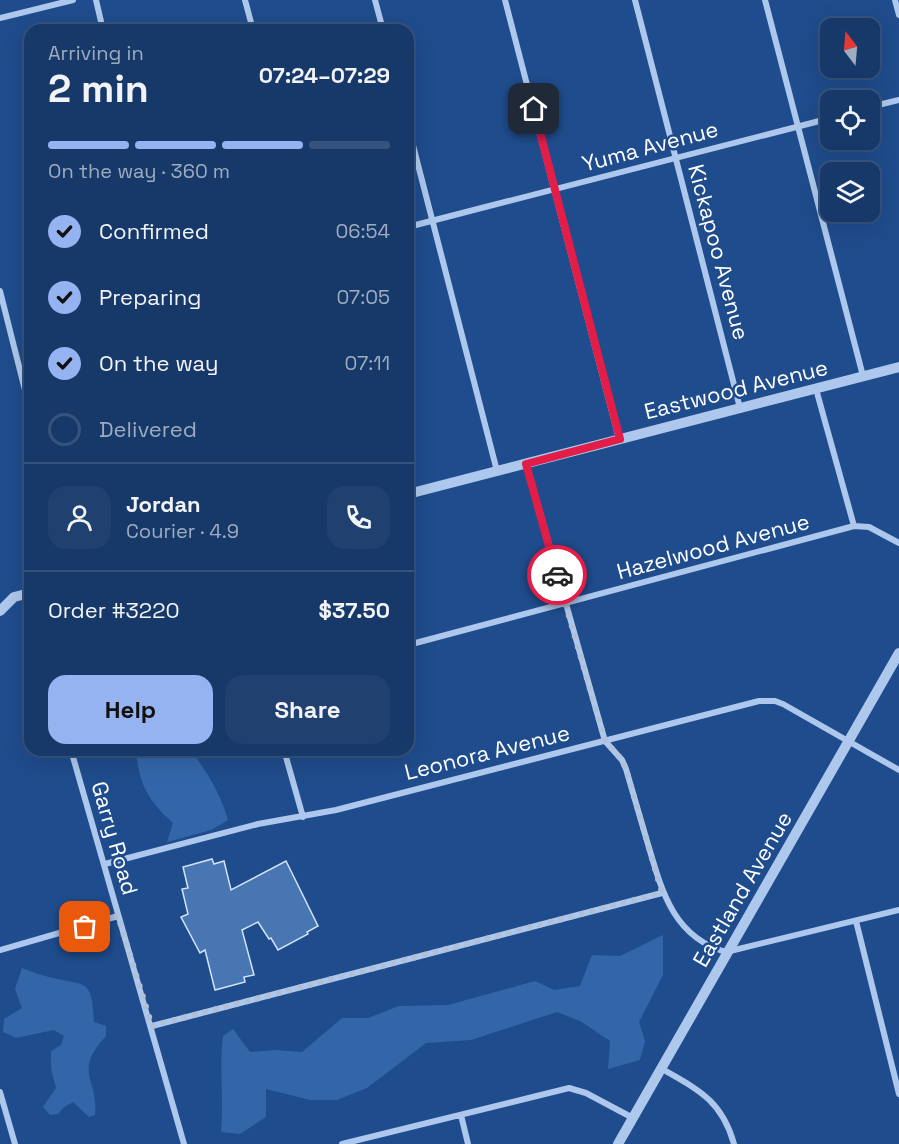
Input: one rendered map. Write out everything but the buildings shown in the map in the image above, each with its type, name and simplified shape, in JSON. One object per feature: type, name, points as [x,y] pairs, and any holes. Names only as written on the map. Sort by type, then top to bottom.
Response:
[{"type":"street","points":[[0,18],[73,0]]},
{"type":"street","points":[[96,0],[102,24]]},
{"type":"street","points":[[246,0],[252,24]]},
{"type":"street","points":[[375,0],[381,24]]},
{"type":"street","points":[[506,0],[620,439]]},
{"type":"street","name":"Kickapoo Avenue","points":[[635,0],[740,408]]},
{"type":"street","points":[[765,0],[862,376]]},
{"type":"street","points":[[895,0],[899,15]]},
{"type":"street","points":[[880,105],[899,100]]},
{"type":"street","name":"Yuma Avenue","points":[[414,225],[820,121]]},
{"type":"street","points":[[414,149],[496,471]]},
{"type":"street","points":[[0,291],[24,386]]},
{"type":"street","name":"Eastwood Avenue","points":[[414,492],[899,367]]},
{"type":"street","points":[[816,389],[854,526],[869,527],[899,543]]},
{"type":"street","points":[[526,464],[605,741],[622,760],[626,769],[662,893],[678,919],[696,939],[726,952],[899,910]]},
{"type":"street","name":"Hazelwood Avenue","points":[[414,643],[854,526]]},
{"type":"street","points":[[0,601],[24,596]]},
{"type":"street","points":[[0,610],[14,597]]},
{"type":"street","name":"Eastland Avenue","points":[[618,1144],[899,652]]},
{"type":"street","name":"Leonora Avenue","points":[[105,864],[258,824],[303,818],[767,700],[783,704],[899,770]]},
{"type":"street","name":"Garry Road","points":[[73,756],[184,1144]]},
{"type":"street","points":[[286,756],[303,818]]},
{"type":"street","points":[[152,1026],[662,893]]},
{"type":"street","points":[[0,950],[118,916]]},
{"type":"street","points":[[856,921],[899,1094]]},
{"type":"street","points":[[662,1069],[697,1089],[717,1106],[726,1120],[734,1144]]},
{"type":"street","points":[[342,1144],[569,1088],[586,1093],[633,1118]]},
{"type":"street","points":[[0,1092],[15,1144]]},
{"type":"street","points":[[461,1115],[468,1144]]},
{"type":"shaded area","points":[[136,756],[195,756],[217,792],[228,820],[211,830],[167,842],[173,823],[157,807],[146,791]]},
{"type":"shaded area","points":[[663,935],[663,975],[639,1022],[645,1041],[640,1060],[608,1069],[610,1041],[580,1021],[557,1012],[471,1040],[426,1043],[367,1088],[337,1100],[310,1100],[266,1089],[266,1117],[240,1134],[221,1132],[223,1036],[233,1029],[250,1052],[276,1050],[302,1052],[342,1018],[368,1018],[399,1006],[448,1005],[535,981],[554,990],[580,986],[592,955],[620,956]]},
{"type":"shaded area","points":[[22,968],[79,984],[89,990],[94,1022],[106,1026],[106,1036],[90,1058],[89,1075],[94,1093],[95,1115],[89,1117],[73,1102],[58,1114],[50,1115],[43,1107],[56,1088],[51,1069],[51,1051],[61,1045],[64,1036],[54,1030],[16,1038],[3,1032],[4,1019],[22,1008],[15,989]]},
{"type":"way so far","points":[[85,927],[118,916],[152,1026],[662,893],[626,769],[622,760],[605,741],[557,575]]},
{"type":"route","points":[[534,109],[620,439],[526,464],[557,575]]}]
